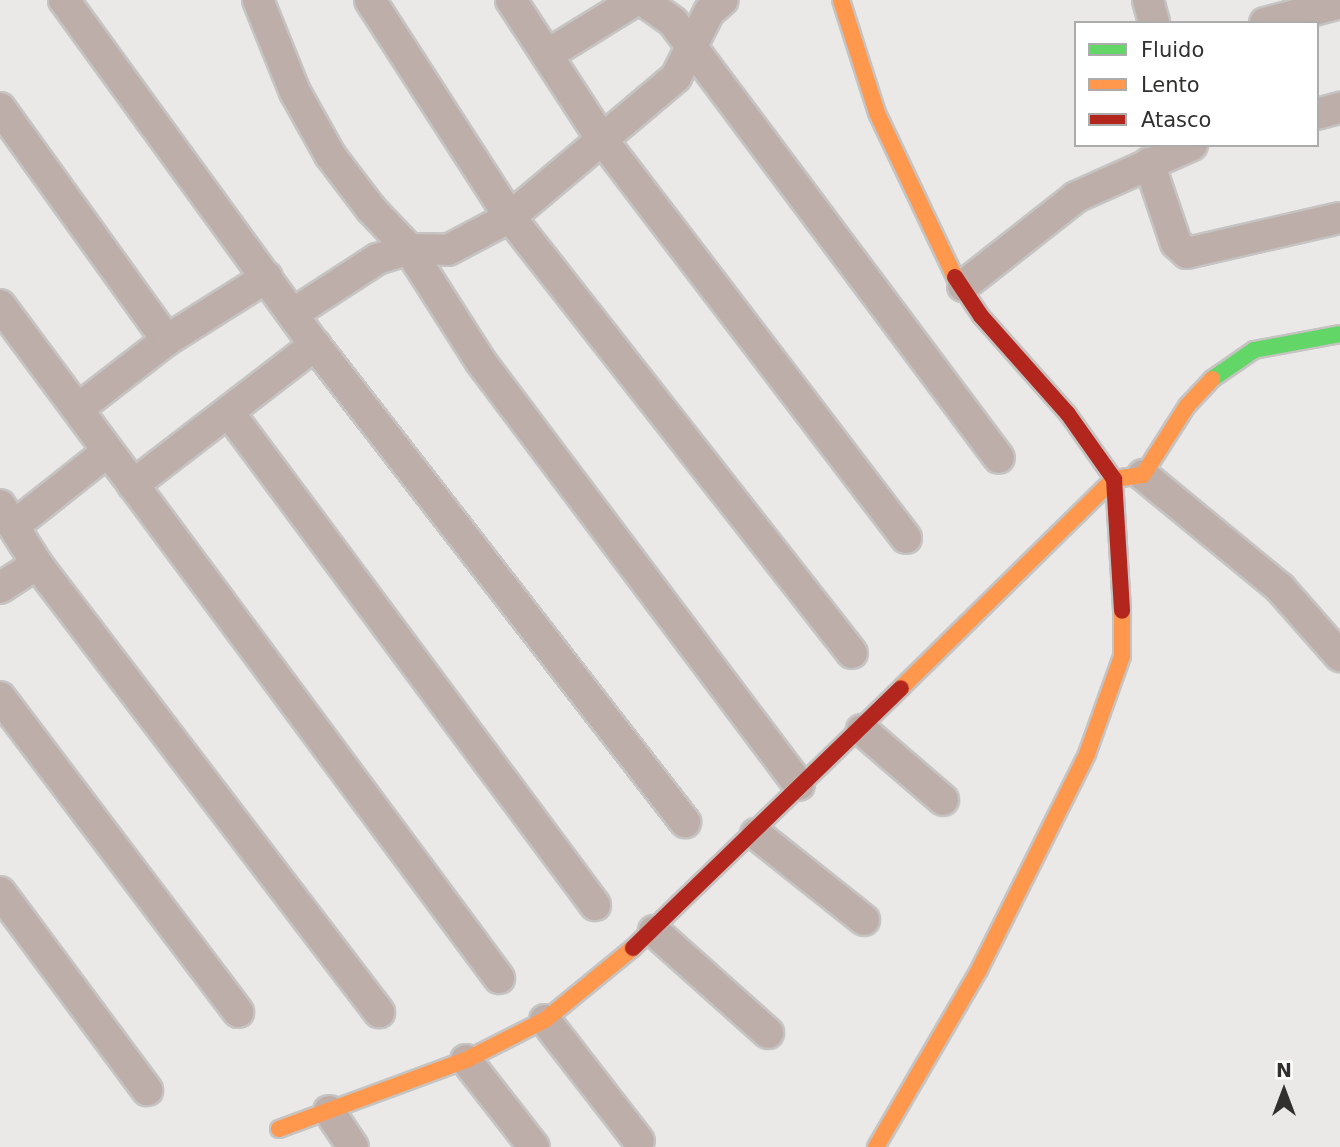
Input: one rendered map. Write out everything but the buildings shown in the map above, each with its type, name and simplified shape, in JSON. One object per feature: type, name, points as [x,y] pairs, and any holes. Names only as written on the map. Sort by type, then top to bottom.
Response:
[{"type":"street","points":[[64,0],[315,345],[685,822]]},
{"type":"street","points":[[258,0],[316,132],[371,209],[409,249],[481,362],[799,785]]},
{"type":"street","points":[[370,0],[510,217],[852,653]]},
{"type":"street","points":[[511,0],[601,138],[906,538]]},
{"type":"street","points":[[547,55],[636,0]]},
{"type":"street","points":[[642,0],[673,22],[999,458]]},
{"type":"street","points":[[294,313],[377,259],[409,249],[448,250],[510,217],[676,77],[709,12],[723,0]]},
{"type":"street","points":[[841,0],[846,27],[877,113],[944,260],[981,316],[1128,477],[1280,587],[1340,656]]},
{"type":"street","points":[[1148,0],[1153,21]]},
{"type":"street","points":[[1272,21],[1340,3]]},
{"type":"street","points":[[0,108],[167,340]]},
{"type":"street","points":[[1319,113],[1340,108]]},
{"type":"street","points":[[963,286],[1048,215],[1185,147]]},
{"type":"street","points":[[1149,163],[1176,243],[1187,253],[1340,218]]},
{"type":"street","points":[[79,408],[167,340],[267,277]]},
{"type":"street","points":[[0,305],[79,408],[107,452],[499,978]]},
{"type":"street","points":[[279,1129],[466,1060],[545,1020],[654,931],[756,834],[799,785],[862,730],[1128,477],[1222,368],[1254,350],[1340,334]]},
{"type":"street","points":[[133,485],[230,414],[315,345]]},
{"type":"street","points":[[230,414],[595,905]]},
{"type":"street","points":[[107,452],[8,515],[37,564],[379,1012]]},
{"type":"street","points":[[876,1147],[985,958],[1087,754],[1122,656],[1121,563],[1128,477]]},
{"type":"street","points":[[0,588],[37,564]]},
{"type":"street","points":[[0,697],[238,1012]]},
{"type":"street","points":[[862,730],[943,800]]},
{"type":"street","points":[[756,834],[864,920]]},
{"type":"street","points":[[0,892],[147,1090]]},
{"type":"street","points":[[654,931],[768,1034]]},
{"type":"street","points":[[545,1020],[639,1141]]},
{"type":"street","points":[[466,1060],[534,1147]]},
{"type":"street","points":[[329,1111],[353,1147]]},
{"type":"traffic: fast","points":[[1212,379],[1254,350],[1340,334]]},
{"type":"traffic: slow","points":[[841,0],[877,113],[955,277]]},
{"type":"traffic: slow","points":[[901,688],[1114,479],[1143,475],[1187,406],[1212,379]]},
{"type":"traffic: slow","points":[[876,1147],[979,970],[1087,754],[1122,656],[1122,611]]},
{"type":"traffic: slow","points":[[279,1129],[466,1060],[545,1020],[633,948]]},
{"type":"traffic: jam","points":[[955,277],[981,316],[1068,414],[1114,479],[1122,611]]},
{"type":"traffic: jam","points":[[633,948],[901,688]]}]
